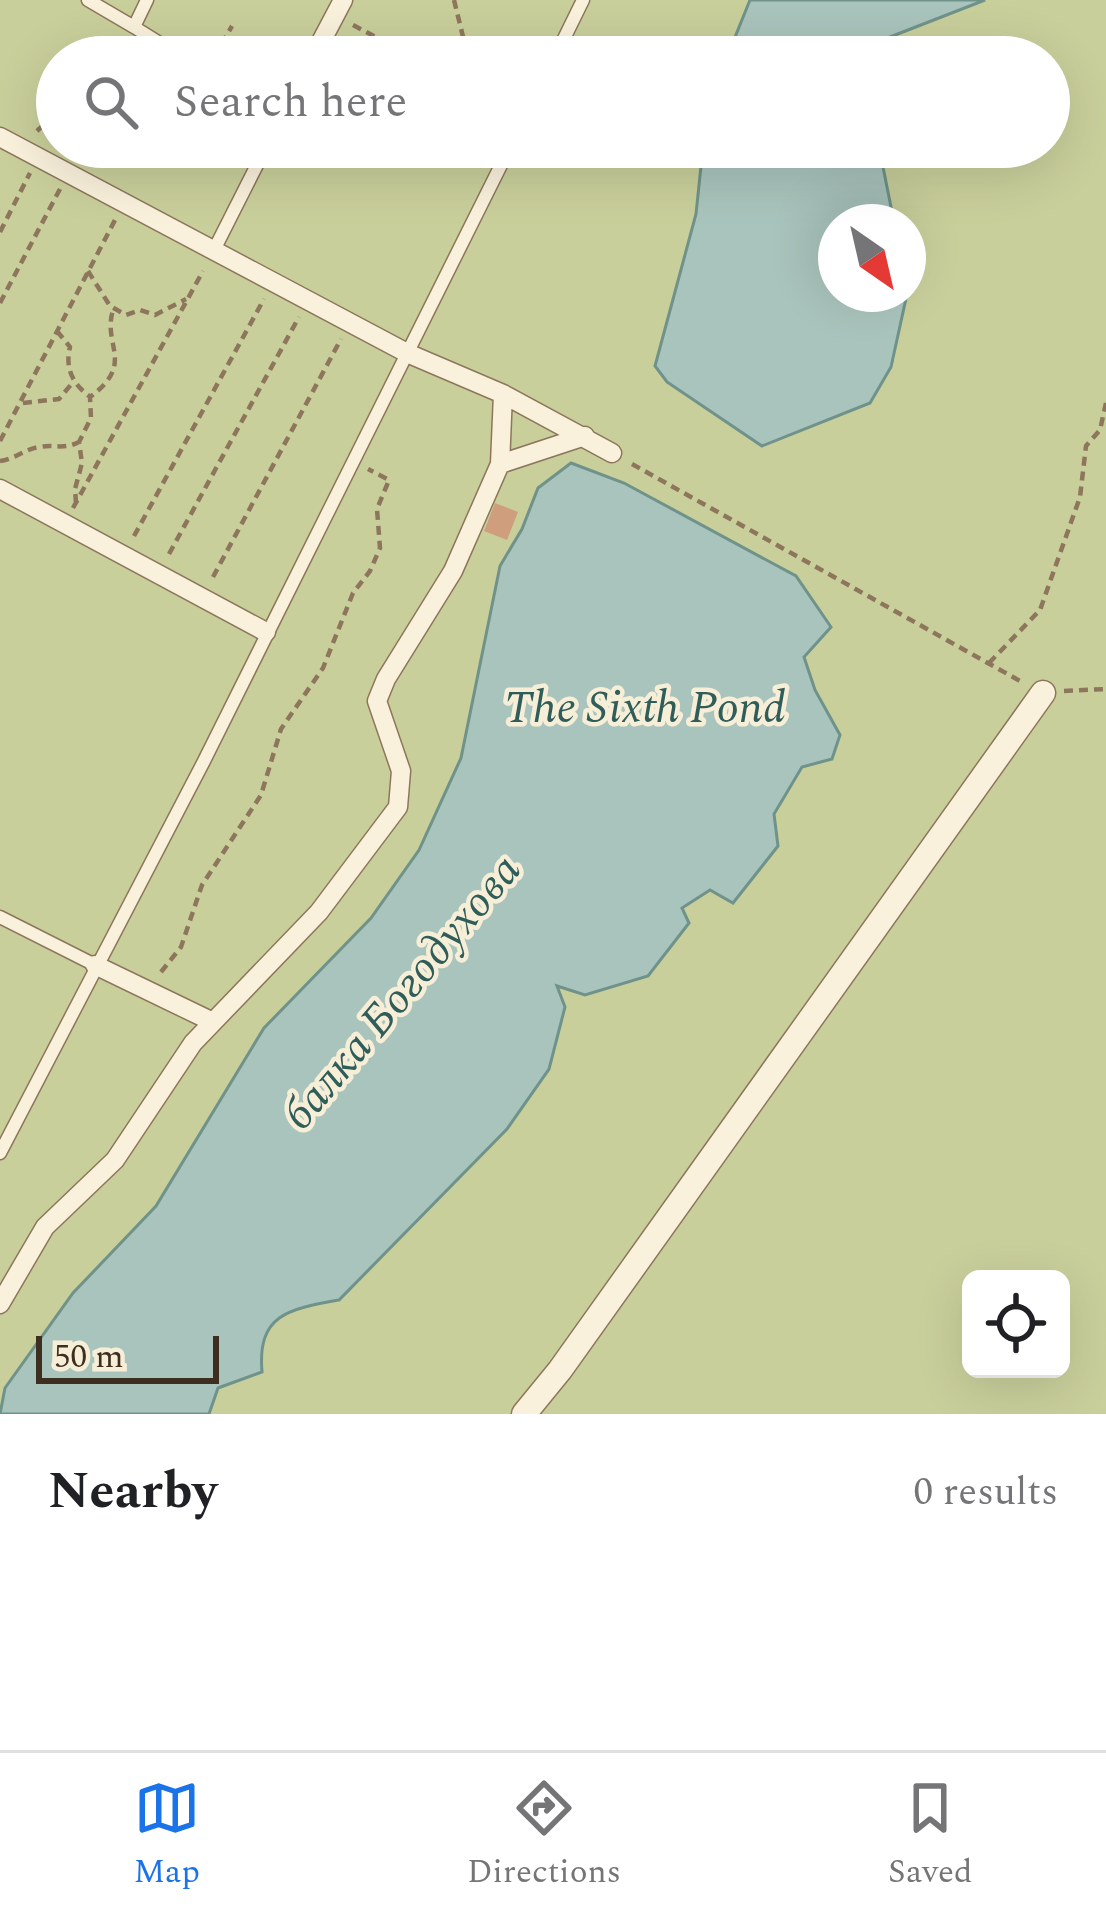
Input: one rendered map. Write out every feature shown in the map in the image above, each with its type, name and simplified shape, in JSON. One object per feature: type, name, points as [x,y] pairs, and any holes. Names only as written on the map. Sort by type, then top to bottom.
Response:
[{"type":"street","points":[[324,36],[339,7]]},
{"type":"street","points":[[0,137],[36,157]]},
{"type":"street","points":[[57,168],[407,353],[503,394],[612,452]]},
{"type":"street","points":[[0,1304],[45,1227],[115,1160],[193,1043],[319,912],[398,807],[401,771],[377,701],[453,571],[500,464],[503,394]]},
{"type":"street","points":[[500,464],[584,436]]},
{"type":"street","points":[[0,489],[266,632]]},
{"type":"street","points":[[524,1414],[1043,693]]},
{"type":"street","points":[[94,965],[213,1022]]},
{"type":"lane","points":[[88,0],[148,36]]},
{"type":"lane","points":[[134,27],[147,0]]},
{"type":"lane","points":[[566,36],[584,0]]},
{"type":"lane","points":[[213,252],[255,168]]},
{"type":"lane","points":[[0,1153],[204,761],[500,168]]},
{"type":"lane","points":[[0,917],[94,965]]},
{"type":"path","points":[[454,0],[463,36]]},
{"type":"path","points":[[339,7],[382,36]]},
{"type":"path","points":[[226,36],[232,26]]},
{"type":"path","points":[[0,232],[36,143]]},
{"type":"path","points":[[0,303],[68,174]]},
{"type":"path","points":[[0,441],[123,204]]},
{"type":"path","points":[[65,524],[213,252]]},
{"type":"path","points":[[88,271],[113,310],[126,315],[140,310],[155,315],[189,297]]},
{"type":"path","points":[[124,554],[273,284]]},
{"type":"path","points":[[159,574],[308,302]]},
{"type":"path","points":[[90,397],[107,382],[115,362],[110,327],[113,310]]},
{"type":"path","points":[[203,597],[350,323]]},
{"type":"path","points":[[0,460],[17,458],[40,446],[67,448],[79,442],[92,418],[90,397],[69,370],[70,347],[57,332]]},
{"type":"path","points":[[19,404],[59,399],[74,381]]},
{"type":"path","points":[[988,664],[1040,610],[1080,497],[1086,446],[1100,430],[1106,403]]},
{"type":"path","points":[[76,503],[82,463],[79,442]]},
{"type":"path","points":[[612,452],[1043,693],[1106,689]]},
{"type":"path","points":[[148,991],[181,946],[202,885],[261,795],[281,729],[323,668],[353,593],[380,548],[377,509],[389,480],[352,461]]},
{"type":"green space","points":[[0,0],[1106,0],[1106,1414],[0,1414]]},
{"type":"water","points":[[750,0],[985,0],[893,36],[735,36]]},
{"type":"water","points":[[701,168],[883,168],[890,204],[818,204],[818,312],[903,312],[891,367],[870,403],[762,446],[667,382],[655,366],[696,214]]},
{"type":"water","name":"The Sixth Pond","points":[[571,463],[624,483],[796,576],[831,627],[804,657],[815,690],[840,735],[832,759],[802,767],[774,814],[778,846],[733,903],[710,890],[682,908],[689,923],[648,976],[585,995],[557,986],[565,1007],[549,1069],[507,1129],[339,1300],[291,1311],[271,1326],[262,1353],[262,1372],[218,1388],[209,1414],[0,1414],[5,1388],[73,1293],[156,1206],[264,1028],[371,918],[419,850],[461,758],[500,566],[538,488]]},
{"type":"building","points":[[495,503],[518,512],[507,540],[484,531]]},
{"type":"water label","name":"балка Богодухова","points":[[400,991]]}]
